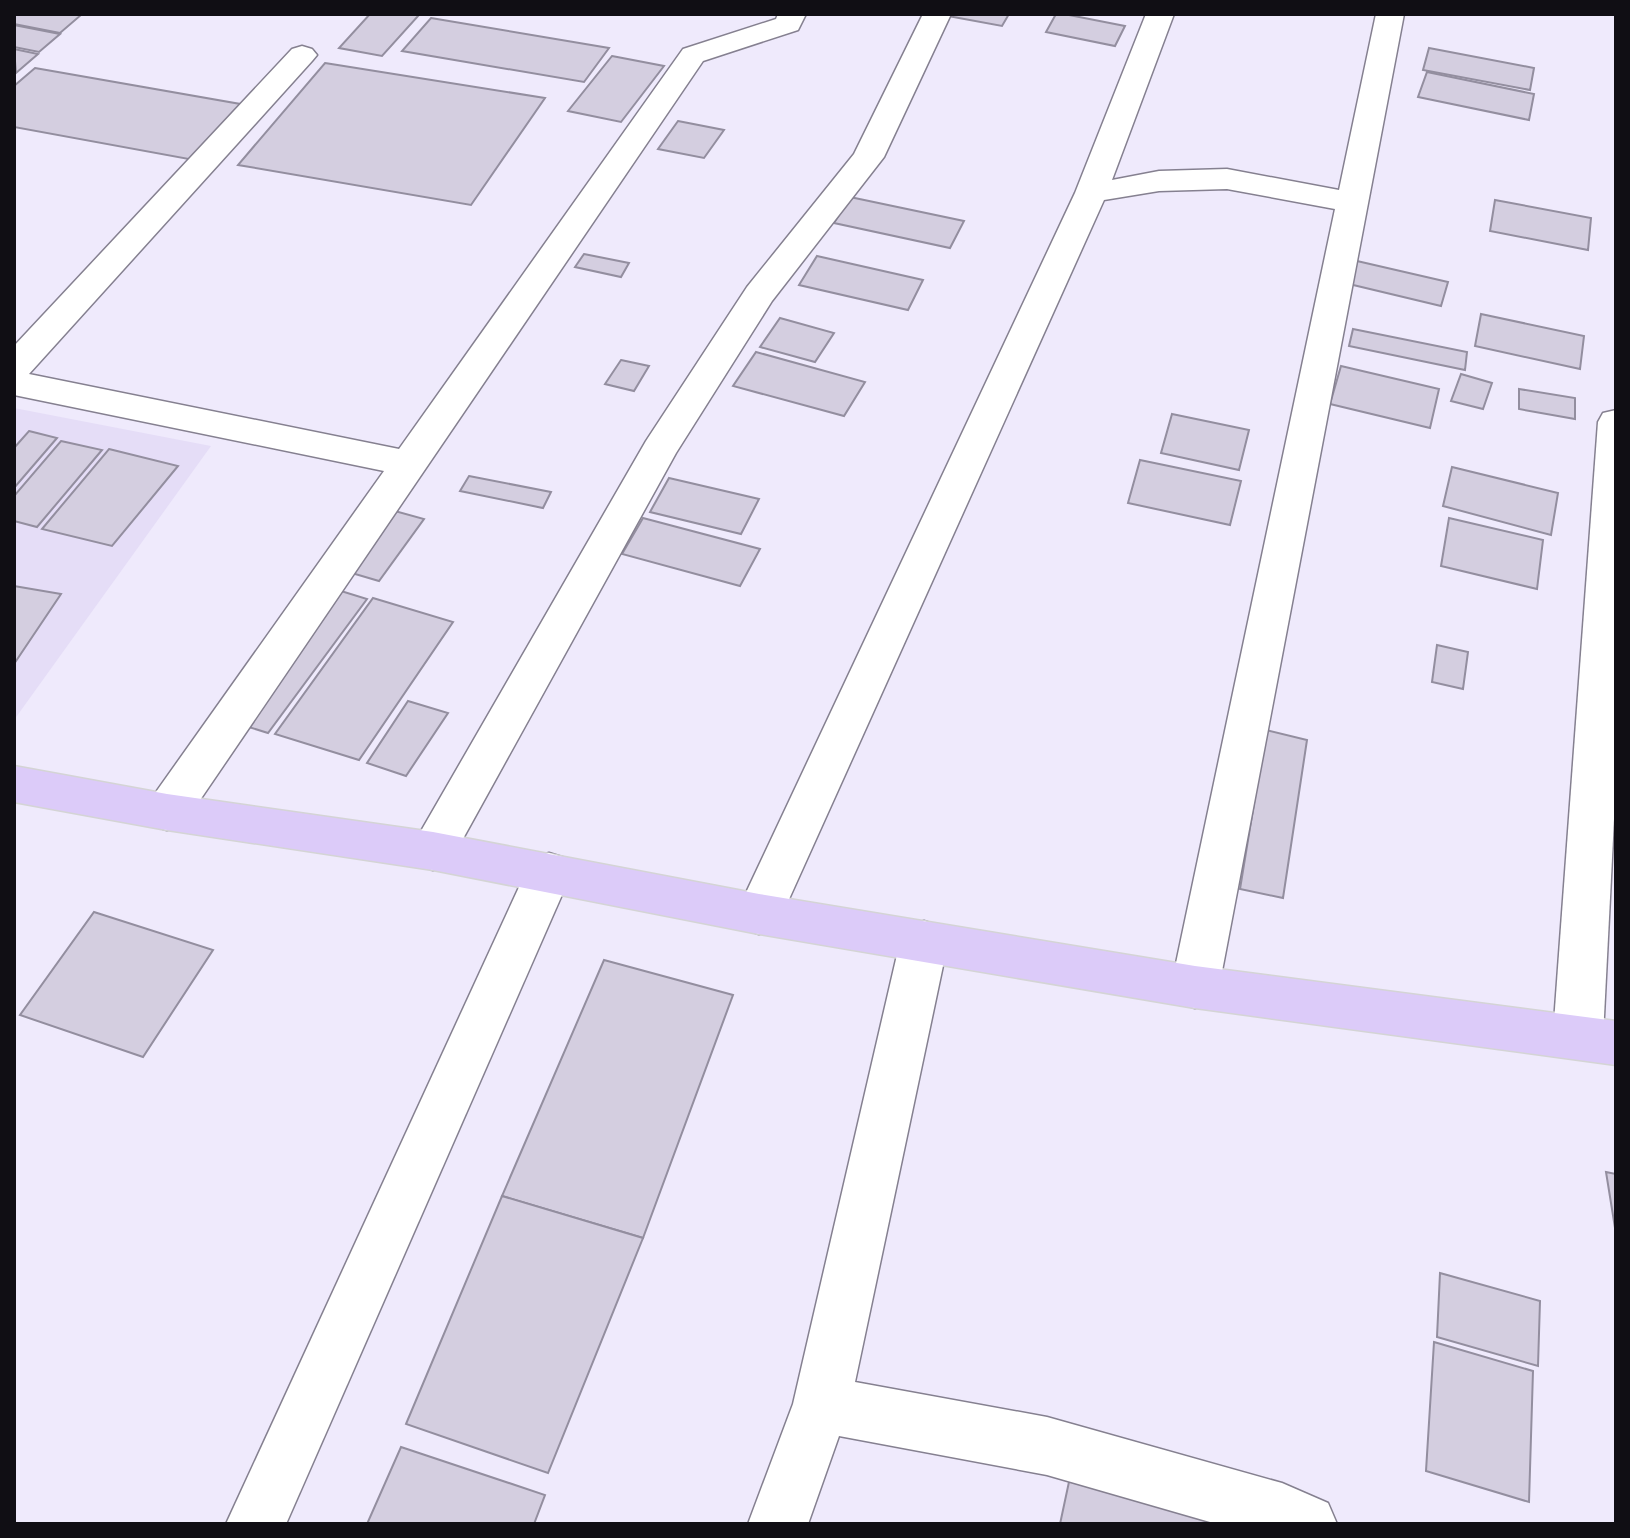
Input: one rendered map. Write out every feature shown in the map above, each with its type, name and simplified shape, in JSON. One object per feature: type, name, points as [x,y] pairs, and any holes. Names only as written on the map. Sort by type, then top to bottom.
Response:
[{"type":"main road","points":[[14,784],[167,812],[433,851],[759,914],[1195,987],[1597,1039]]},
{"type":"street","points":[[167,812],[693,55],[788,24],[792,14]]},
{"type":"street","points":[[433,851],[659,450],[759,295],[868,157],[937,14]]},
{"type":"street","points":[[759,914],[1091,193],[1160,14]]},
{"type":"street","points":[[1195,987],[1390,14]]},
{"type":"street","points":[[14,368],[302,55]]},
{"type":"street","points":[[1091,193],[1159,181],[1227,179],[1350,202]]},
{"type":"street","points":[[14,383],[407,463]]},
{"type":"street","points":[[1597,1039],[1616,422]]},
{"type":"street","points":[[256,1524],[549,872]]},
{"type":"street","points":[[778,1524],[822,1404],[924,942]]},
{"type":"street","points":[[822,1404],[1047,1446],[1290,1520]]},
{"type":"shaded area","points":[[14,408],[211,446],[14,720]]},
{"type":"building","points":[[14,14],[81,15],[60,33],[14,24]]},
{"type":"building","points":[[370,14],[419,15],[382,56],[339,48]]},
{"type":"building","points":[[949,14],[1009,14],[1002,26]]},
{"type":"building","points":[[1056,14],[1125,26],[1115,46],[1046,32]]},
{"type":"building","points":[[431,18],[609,48],[584,82],[402,51]]},
{"type":"building","points":[[14,25],[60,34],[39,52],[14,47]]},
{"type":"building","points":[[1429,48],[1534,68],[1530,90],[1423,70]]},
{"type":"building","points":[[14,49],[38,54],[16,73]]},
{"type":"building","points":[[612,56],[664,66],[621,122],[568,111]]},
{"type":"building","points":[[325,63],[545,98],[471,205],[238,165]]},
{"type":"building","points":[[35,68],[246,105],[194,160],[14,127],[14,86]]},
{"type":"building","points":[[1427,72],[1534,94],[1529,120],[1418,97]]},
{"type":"building","points":[[678,121],[724,130],[704,158],[658,149]]},
{"type":"building","points":[[850,197],[964,221],[950,248],[834,223]]},
{"type":"building","points":[[1495,200],[1591,218],[1588,250],[1490,231]]},
{"type":"building","points":[[584,254],[629,263],[621,277],[575,267]]},
{"type":"building","points":[[817,256],[923,280],[908,310],[799,285]]},
{"type":"building","points":[[1357,261],[1448,282],[1441,306],[1349,284]]},
{"type":"building","points":[[1481,314],[1584,336],[1580,369],[1475,346]]},
{"type":"building","points":[[780,318],[834,333],[815,362],[760,347]]},
{"type":"building","points":[[1353,329],[1467,352],[1465,370],[1349,346]]},
{"type":"building","points":[[756,352],[865,382],[844,416],[733,386]]},
{"type":"building","points":[[621,360],[649,366],[634,391],[605,384]]},
{"type":"building","points":[[1341,366],[1439,389],[1430,428],[1330,404]]},
{"type":"building","points":[[1461,374],[1492,383],[1483,409],[1451,401]]},
{"type":"building","points":[[1519,389],[1575,398],[1575,419],[1519,409]]},
{"type":"building","points":[[1172,414],[1249,430],[1239,470],[1161,453]]},
{"type":"building","points":[[29,431],[57,438],[14,488],[14,448]]},
{"type":"building","points":[[61,441],[102,450],[37,527],[14,521],[14,496]]},
{"type":"building","points":[[109,449],[178,466],[112,546],[42,529]]},
{"type":"building","points":[[1140,460],[1241,481],[1230,525],[1128,503]]},
{"type":"building","points":[[1452,467],[1558,493],[1551,535],[1443,506]]},
{"type":"building","points":[[469,476],[551,492],[543,508],[460,491]]},
{"type":"building","points":[[669,478],[759,499],[741,534],[650,512]]},
{"type":"building","points":[[384,508],[424,519],[379,581],[338,569]]},
{"type":"building","points":[[643,518],[760,549],[740,586],[622,554]]},
{"type":"building","points":[[1449,518],[1543,540],[1537,589],[1441,566]]},
{"type":"building","points":[[14,586],[61,594],[14,664]]},
{"type":"building","points":[[328,587],[367,599],[268,733],[226,720]]},
{"type":"building","points":[[373,598],[453,622],[359,760],[275,734]]},
{"type":"building","points":[[1437,645],[1468,652],[1463,689],[1432,682]]},
{"type":"building","points":[[408,701],[448,713],[406,776],[367,763]]},
{"type":"building","points":[[1266,730],[1307,740],[1283,898],[1240,889]]},
{"type":"building","points":[[94,912],[213,950],[143,1057],[20,1015]]},
{"type":"building","points":[[604,960],[733,995],[643,1238],[502,1196]]},
{"type":"building","points":[[1606,1172],[1616,1174],[1616,1234]]},
{"type":"building","points":[[502,1196],[643,1238],[548,1473],[406,1424]]},
{"type":"building","points":[[1440,1273],[1540,1301],[1538,1366],[1437,1337]]},
{"type":"building","points":[[1434,1342],[1533,1371],[1529,1502],[1426,1471]]},
{"type":"building","points":[[401,1447],[545,1495],[534,1524],[367,1524]]},
{"type":"building","points":[[1073,1463],[1248,1524],[1060,1524]]}]
